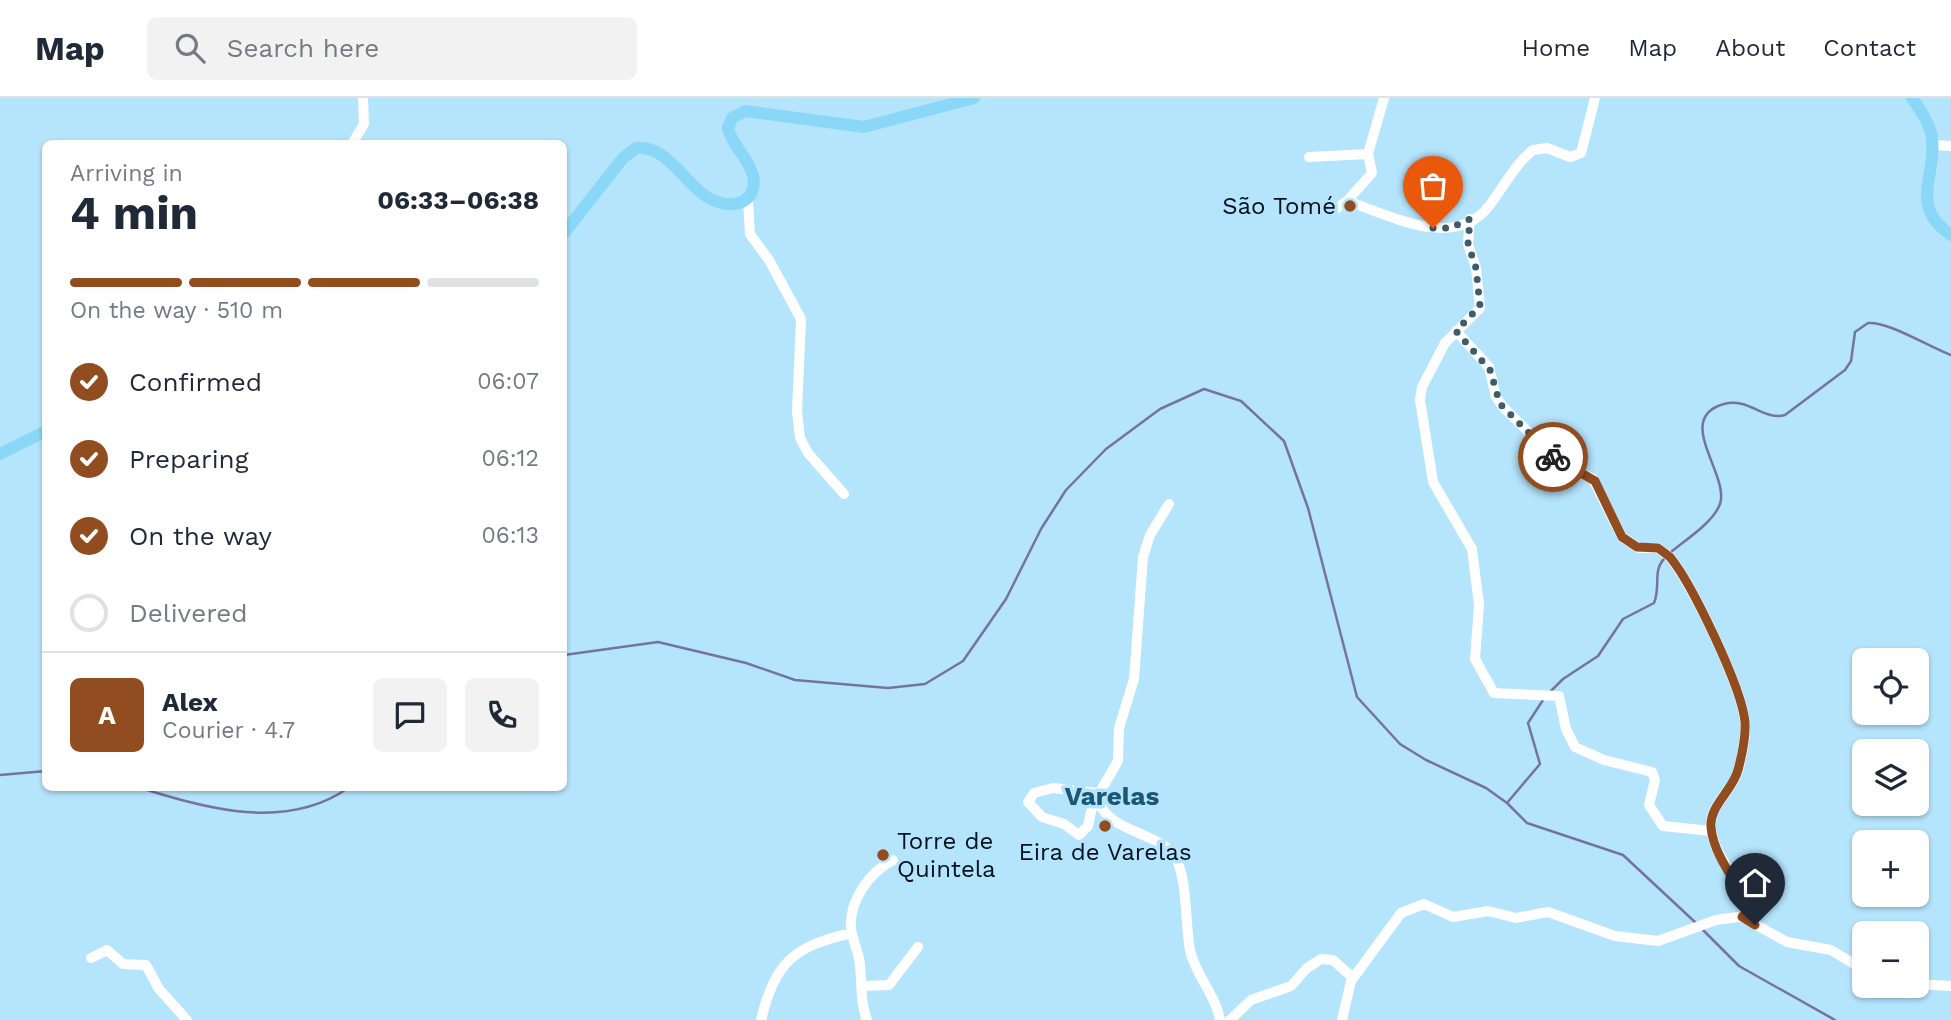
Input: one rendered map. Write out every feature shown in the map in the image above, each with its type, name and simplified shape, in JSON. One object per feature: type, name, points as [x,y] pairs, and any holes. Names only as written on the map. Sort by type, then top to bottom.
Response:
[{"type":"main road","points":[[567,229],[623,158],[636,148],[656,152],[714,200],[740,203],[748,200],[753,193],[753,175],[729,131],[731,121],[741,112],[756,110],[864,127],[974,98]]},
{"type":"main road","points":[[1912,98],[1929,126],[1933,145],[1926,198],[1934,218],[1951,236]]},
{"type":"main road","points":[[0,454],[42,434]]},
{"type":"street","points":[[354,140],[364,124],[362,98]]},
{"type":"street","points":[[1336,209],[1347,201],[1372,173],[1368,154],[1384,98]]},
{"type":"street","points":[[1347,201],[1436,229],[1450,228],[1486,210],[1534,150],[1547,148],[1570,157],[1581,153],[1595,98]]},
{"type":"street","points":[[1933,145],[1951,146]]},
{"type":"street","points":[[1310,157],[1368,154]]},
{"type":"street","points":[[748,200],[750,234],[769,260],[801,319],[797,405],[800,438],[808,453],[844,494]]},
{"type":"street","points":[[1470,219],[1468,244],[1476,268],[1480,306],[1456,331],[1438,357],[1422,387],[1420,400],[1434,484],[1469,539],[1474,556],[1479,605],[1475,659],[1494,693],[1548,693],[1562,701],[1566,729],[1574,746],[1604,760],[1653,773],[1655,780],[1649,805],[1661,825],[1674,830],[1711,831]]},
{"type":"street","points":[[1342,1020],[1353,978],[1400,914],[1422,904],[1453,917],[1490,911],[1513,918],[1551,912],[1615,936],[1654,941],[1697,929],[1710,922],[1742,917],[1750,908],[1711,831],[1713,814],[1737,773],[1745,720],[1716,640],[1669,555],[1658,548],[1637,547],[1618,533],[1595,481],[1556,460],[1503,407],[1496,395],[1490,370],[1456,331]]},
{"type":"street","points":[[1169,504],[1150,535],[1143,556],[1134,679],[1119,729],[1118,761],[1098,798],[1092,807],[1088,826],[1079,835],[1063,824],[1042,817],[1028,802],[1035,792],[1052,788],[1098,798],[1116,821],[1174,856],[1180,872],[1192,958],[1220,1020]]},
{"type":"street","points":[[867,1020],[862,1005],[859,956],[852,933],[855,906],[863,888],[878,870],[893,860]]},
{"type":"street","points":[[1742,917],[1768,934],[1787,942],[1831,950],[1852,963]]},
{"type":"street","points":[[761,1020],[769,988],[782,968],[810,945],[852,933]]},
{"type":"street","points":[[782,968],[817,947],[836,946]]},
{"type":"street","points":[[862,986],[889,985],[918,947]]},
{"type":"street","points":[[91,958],[107,950],[123,964],[146,965],[159,989],[187,1020]]},
{"type":"street","points":[[1230,1020],[1251,1000],[1291,986],[1307,968],[1321,959],[1333,960],[1353,978]]},
{"type":"street","points":[[1929,985],[1951,986]]},
{"type":"waterway","points":[[1670,553],[1705,524],[1720,504],[1718,478],[1703,434],[1703,421],[1710,411],[1733,403],[1770,415],[1785,415],[1845,370],[1851,361],[1855,332],[1868,323],[1897,330],[1951,355]]},
{"type":"waterway","points":[[567,655],[658,642],[746,663],[795,680],[888,688],[925,684],[963,661],[1006,599],[1041,529],[1066,490],[1106,449],[1160,409],[1204,389],[1241,401],[1284,441],[1308,508],[1357,697],[1400,744],[1426,760],[1486,788],[1507,803],[1527,823],[1623,855],[1696,923]]},
{"type":"waterway","points":[[1550,692],[1563,679],[1598,656],[1623,619],[1654,603],[1659,568],[1665,558]]},
{"type":"waterway","points":[[1507,803],[1540,764],[1528,723],[1543,700]]},
{"type":"waterway","points":[[0,775],[42,771]]},
{"type":"waterway","points":[[151,791],[219,809],[246,812],[299,809],[324,801],[342,791]]},
{"type":"waterway","points":[[1703,930],[1739,966],[1835,1020]]},
{"type":"way so far","points":[[1433,228],[1450,228],[1470,219],[1468,244],[1476,268],[1480,308],[1456,331],[1487,365],[1493,375],[1500,404],[1553,457]]},
{"type":"place","name":"São Tomé","points":[[1350,206]]},
{"type":"place","name":"Eira de Varelas","points":[[1105,826]]},
{"type":"place","name":"Torre de Quintela","points":[[883,855]]},
{"type":"district","name":"Varelas","points":[[1112,796]]},
{"type":"route","points":[[1553,457],[1595,481],[1616,530],[1622,537],[1637,547],[1658,548],[1670,557],[1678,567],[1716,640],[1744,714],[1745,733],[1736,777],[1710,822],[1717,847],[1750,908],[1750,912],[1742,917],[1755,925]]}]
